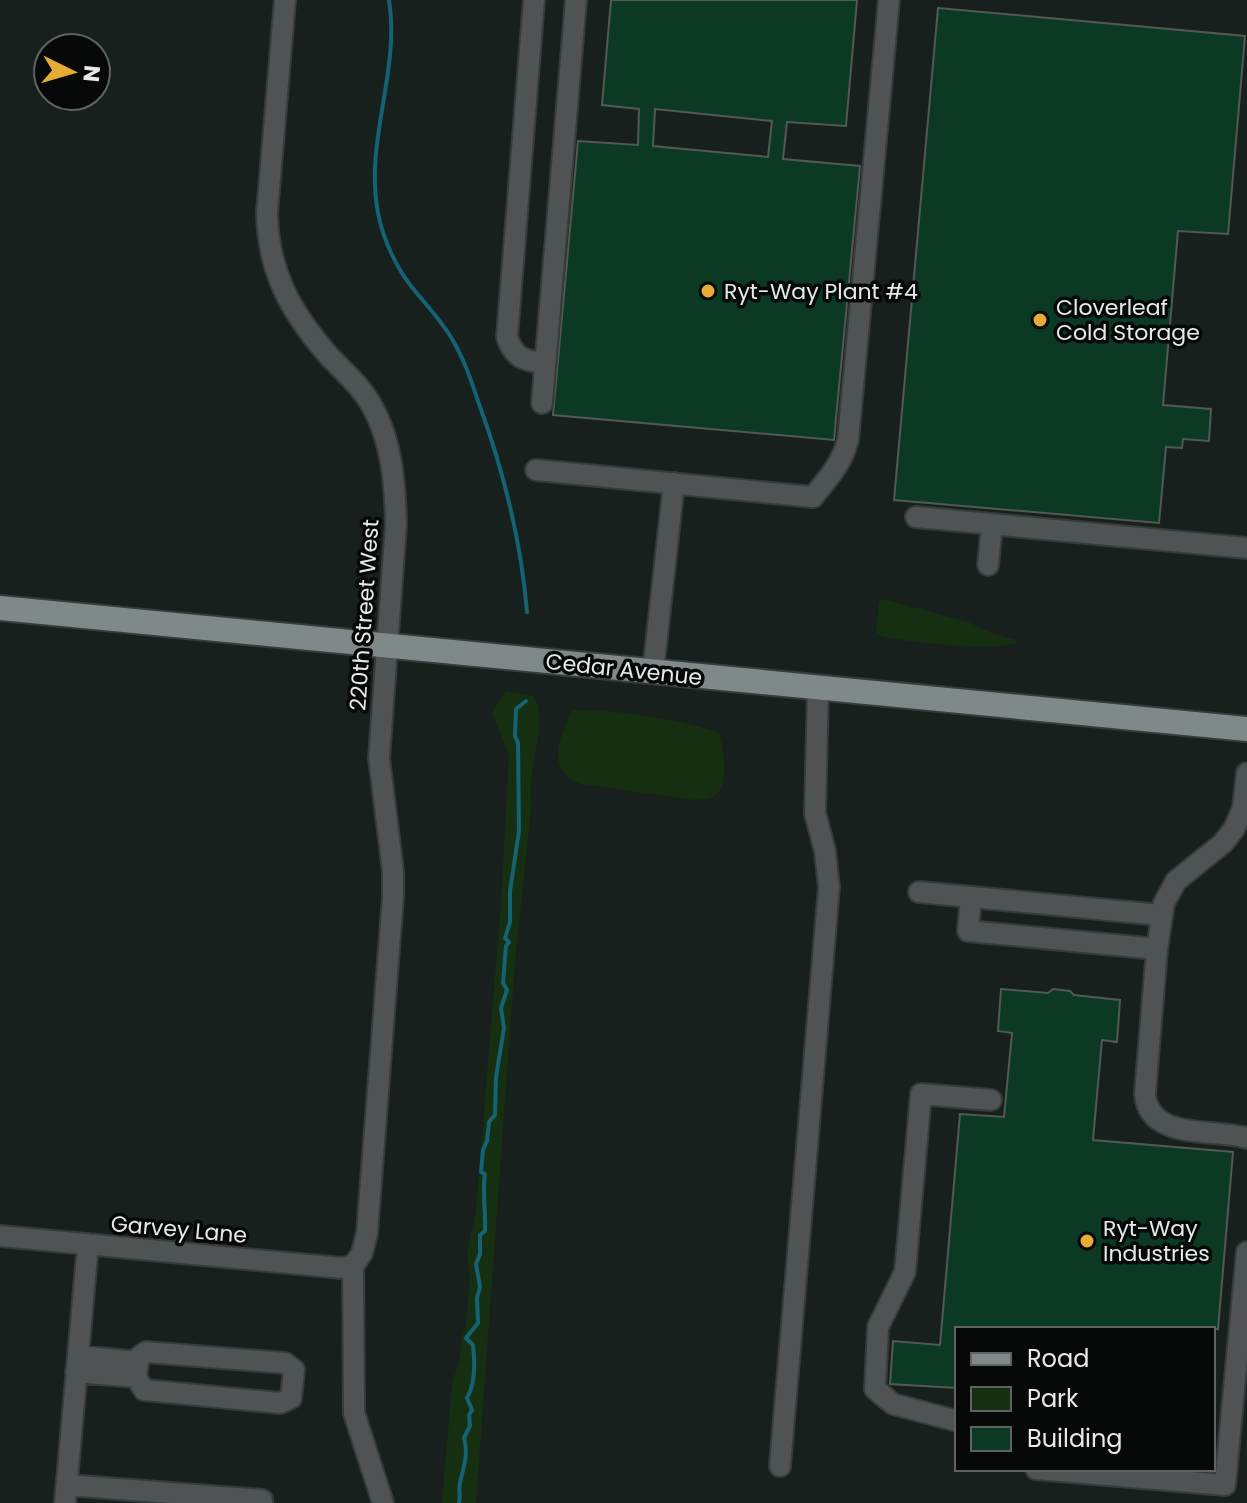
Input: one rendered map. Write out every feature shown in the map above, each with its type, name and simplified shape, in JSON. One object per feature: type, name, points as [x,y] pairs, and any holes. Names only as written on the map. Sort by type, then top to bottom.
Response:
[{"type":"main road","name":"Cedar Avenue","points":[[0,608],[1247,729]]},
{"type":"street","name":"220th Street West","points":[[285,0],[267,213],[267,232],[275,272],[288,300],[328,354],[372,405],[387,443],[395,488],[396,524],[379,758],[393,871],[393,897],[367,1233],[362,1253],[353,1266]]},
{"type":"street","points":[[534,0],[507,337],[514,353],[521,359],[545,363]]},
{"type":"street","points":[[542,403],[576,0]]},
{"type":"street","points":[[536,470],[813,497],[843,459],[848,440],[889,0]]},
{"type":"street","points":[[653,672],[674,483]]},
{"type":"street","points":[[916,517],[1247,548]]},
{"type":"street","points":[[988,565],[992,524]]},
{"type":"street","points":[[780,1466],[829,887],[825,851],[815,813],[818,688]]},
{"type":"street","points":[[1247,773],[1243,808],[1234,829],[1223,843],[1176,881],[1167,895],[1157,949],[1145,1094],[1154,1119],[1172,1127],[1247,1138]]},
{"type":"street","points":[[919,892],[1161,915]]},
{"type":"street","points":[[971,897],[968,931],[1157,949]]},
{"type":"street","points":[[955,1421],[903,1408],[881,1396],[875,1389],[878,1327],[905,1272],[921,1094],[991,1100]]},
{"type":"street","name":"Garvey Lane","points":[[0,1236],[342,1268],[353,1266]]},
{"type":"street","points":[[88,1244],[66,1494],[262,1500],[262,1503]]},
{"type":"street","points":[[1060,1471],[1225,1485],[1247,1252]]},
{"type":"street","points":[[353,1266],[354,1413],[383,1503]]},
{"type":"street","points":[[146,1352],[285,1363],[294,1370],[291,1398],[280,1403],[144,1390],[137,1370],[146,1352]]},
{"type":"street","points":[[77,1364],[137,1370]]},
{"type":"green space","points":[[883,599],[968,622],[1017,640],[1015,644],[1001,646],[966,646],[881,636],[876,632],[879,602]]},
{"type":"green space","points":[[506,691],[534,696],[539,727],[531,781],[515,961],[476,1503],[442,1503],[452,1384],[466,1325],[470,1276],[467,1254],[476,1211],[501,903],[509,755],[492,713]]},
{"type":"green space","points":[[572,710],[647,716],[719,733],[724,766],[723,784],[712,797],[695,800],[581,784],[569,778],[559,762],[560,742]]},
{"type":"building","name":"Ryt-Way Plant #4","points":[[611,0],[857,0],[846,126],[787,122],[783,159],[860,166],[834,440],[553,415],[578,141],[638,145],[639,109],[602,105]],"holes":[[[655,109],[772,121],[768,157],[653,146]]]},
{"type":"building","name":"Cloverleaf Cold Storage","points":[[938,8],[1245,36],[1228,234],[1178,231],[1163,405],[1211,409],[1209,441],[1183,439],[1182,448],[1166,447],[1159,523],[894,500]]},
{"type":"building","name":"Ryt-Way Industries","points":[[1001,989],[1048,993],[1053,989],[1070,991],[1074,995],[1120,1000],[1117,1042],[1102,1040],[1093,1140],[1233,1152],[1218,1329],[955,1327],[955,1388],[890,1384],[893,1341],[940,1345],[960,1114],[1004,1117],[1012,1033],[998,1031]]},
{"type":"waterway","points":[[389,0],[390,55],[375,166],[375,194],[380,222],[399,269],[447,331],[470,377],[510,505],[527,612]]},
{"type":"waterway","points":[[459,1503],[459,1486],[466,1456],[464,1438],[470,1426],[472,1410],[467,1398],[474,1372],[473,1345],[466,1338],[478,1323],[480,1287],[476,1264],[480,1254],[480,1235],[485,1231],[485,1174],[481,1172],[489,1122],[495,1115],[496,1077],[504,1028],[501,1008],[507,990],[503,983],[509,942],[505,938],[510,922],[510,891],[519,831],[516,709],[526,701]]},
{"type":"place","name":"Ryt-Way Plant #4","points":[[708,291]]},
{"type":"place","name":"Cloverleaf Cold Storage","points":[[1040,320]]},
{"type":"place","name":"Ryt-Way Industries","points":[[1087,1241]]}]
